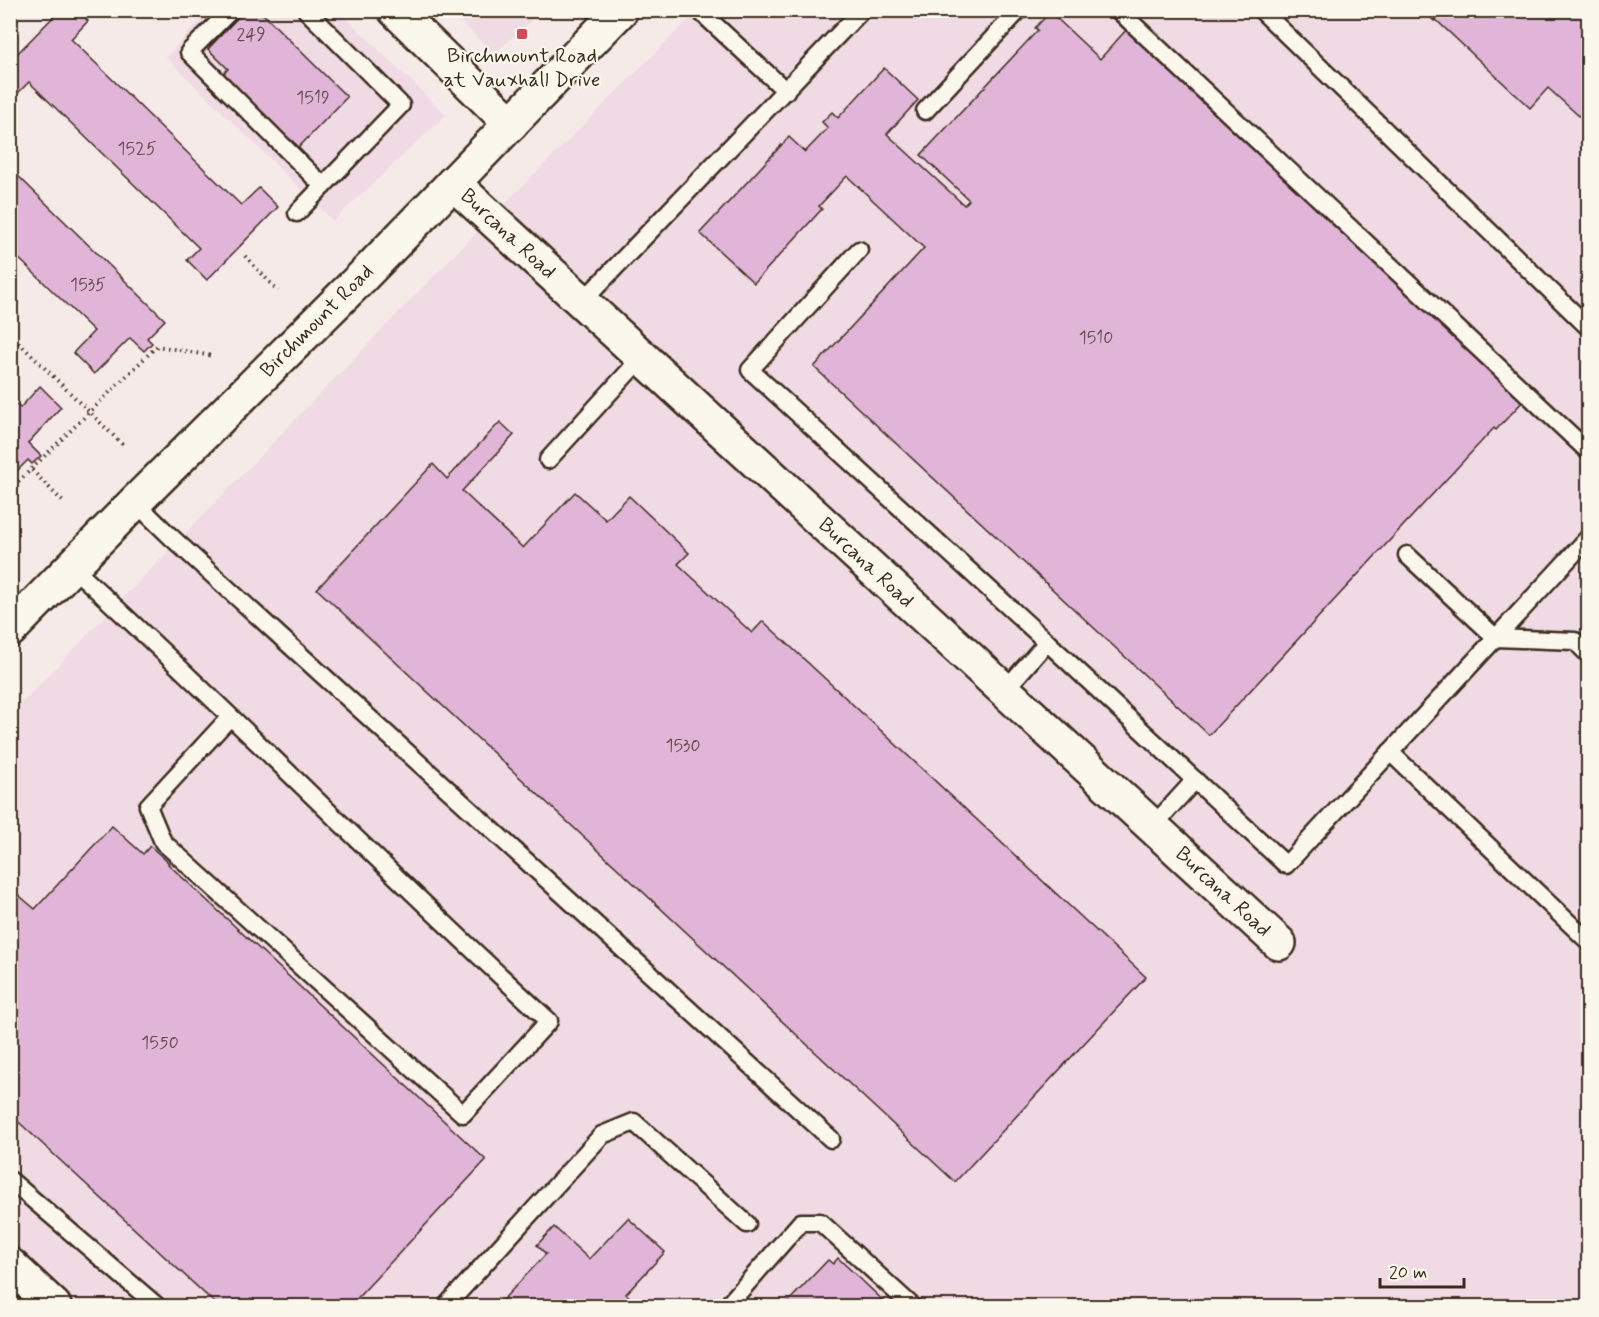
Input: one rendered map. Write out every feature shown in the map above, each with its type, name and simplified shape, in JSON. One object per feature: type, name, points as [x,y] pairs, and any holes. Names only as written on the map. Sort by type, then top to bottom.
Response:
[{"type":"street","points":[[395,10],[511,124]]},
{"type":"street","name":"Birchmount Road","points":[[10,630],[135,502],[362,277],[621,10]]},
{"type":"street","name":"Burcana Road","points":[[453,183],[1279,943]]},
{"type":"street","points":[[10,1265],[54,1306]]},
{"type":"lane","points":[[231,10],[189,52],[323,186]]},
{"type":"lane","points":[[297,213],[401,105],[306,10]]},
{"type":"lane","points":[[582,302],[862,10]]},
{"type":"lane","points":[[925,111],[1020,10]]},
{"type":"lane","points":[[1118,10],[1588,451]]},
{"type":"lane","points":[[1261,10],[1588,327]]},
{"type":"lane","points":[[703,14],[786,91]]},
{"type":"lane","points":[[859,250],[750,370],[1286,864],[1588,538]]},
{"type":"lane","points":[[548,460],[642,357]]},
{"type":"lane","points":[[135,502],[831,1138]]},
{"type":"lane","points":[[1407,555],[1496,638],[1575,641],[1588,654]]},
{"type":"lane","points":[[72,567],[230,717],[490,967],[549,1021],[464,1114],[163,842],[148,806],[230,717]]},
{"type":"lane","points":[[1004,691],[1047,642]]},
{"type":"lane","points":[[1390,752],[1588,941]]},
{"type":"lane","points":[[1152,827],[1195,780]]},
{"type":"lane","points":[[446,1306],[602,1135],[634,1122],[747,1224]]},
{"type":"lane","points":[[10,1180],[157,1306]]},
{"type":"lane","points":[[727,1306],[801,1222],[820,1222],[912,1306]]},
{"type":"path","points":[[10,42],[15,42],[14,10]]},
{"type":"path","points":[[245,256],[278,291]]},
{"type":"path","points":[[10,334],[123,445]]},
{"type":"path","points":[[10,490],[157,346],[212,356]]},
{"type":"path","points":[[32,470],[66,504]]},
{"type":"shaded area","points":[[209,11],[339,11],[446,115],[333,221],[166,57]]},
{"type":"shaded area","points":[[450,11],[542,11],[494,54]]},
{"type":"shaded area","points":[[697,11],[1588,11],[1588,1306],[11,1306],[10,715],[454,255]]},
{"type":"building","points":[[60,10],[77,10],[88,21],[71,39],[241,205],[259,188],[278,207],[207,280],[187,260],[199,248],[29,82],[10,101],[10,61]]},
{"type":"building","points":[[245,10],[259,10],[347,97],[299,147],[291,140],[289,143],[221,76],[228,69],[208,49]]},
{"type":"building","points":[[1423,10],[1588,10],[1588,106],[1579,116],[1548,88],[1530,108]]},
{"type":"building","points":[[1050,12],[1100,59],[1127,29],[1525,399],[1496,430],[1494,428],[1209,735],[814,367],[924,248],[847,176],[819,206],[822,209],[754,283],[700,233],[789,137],[805,152],[828,128],[822,122],[832,112],[838,118],[884,68],[918,100],[887,134],[964,205],[969,200],[921,155],[1038,30],[1035,28]]},
{"type":"building","points":[[10,168],[165,320],[147,338],[152,343],[144,351],[130,338],[94,374],[73,353],[94,331],[10,250]]},
{"type":"building","points":[[40,386],[61,407],[28,443],[41,456],[32,464],[28,460],[10,478],[10,398],[20,408]]},
{"type":"building","points":[[500,422],[514,435],[462,491],[523,548],[575,492],[606,520],[629,496],[689,553],[678,564],[752,633],[763,621],[1146,977],[955,1182],[317,589],[433,464],[447,479]]},
{"type":"building","points":[[112,826],[143,854],[150,846],[486,1160],[350,1306],[218,1306],[10,1114],[10,897],[15,892],[35,909]]},
{"type":"building","points":[[628,1218],[665,1252],[626,1294],[640,1306],[497,1306],[546,1254],[537,1245],[554,1227],[589,1259]]},
{"type":"building","points":[[838,1258],[889,1306],[784,1306],[828,1260],[833,1264]]},
{"type":"place","name":"Birchmount Road at Vauxhall Drive","points":[[522,34]]}]
